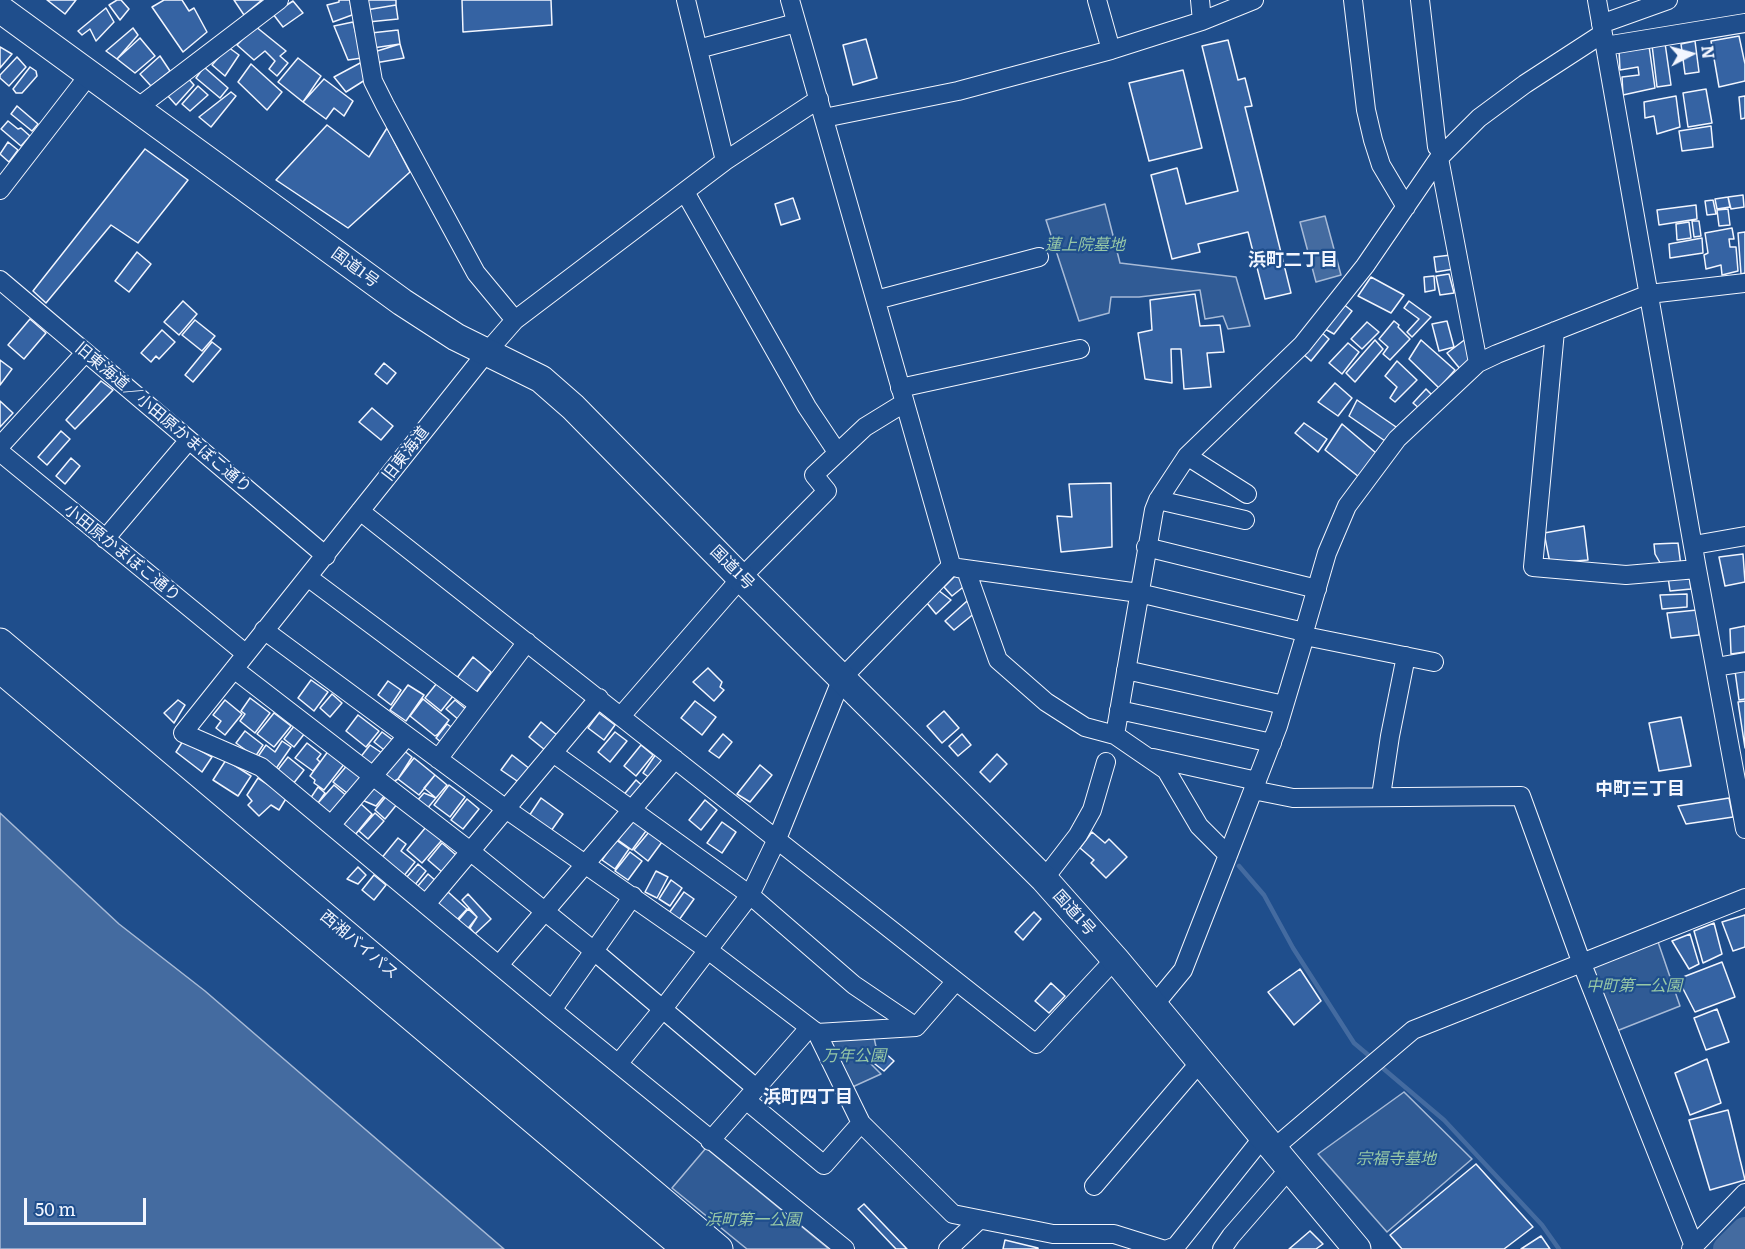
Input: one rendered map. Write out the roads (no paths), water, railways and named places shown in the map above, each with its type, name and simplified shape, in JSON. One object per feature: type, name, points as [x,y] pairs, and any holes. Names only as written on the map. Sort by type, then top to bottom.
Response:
[{"type":"highway","name":"国道1号","points":[[0,9],[402,302],[456,337],[509,361],[541,379],[573,407],[741,578],[1044,879],[1154,1005],[1357,1249]]},
{"type":"highway","name":"西湘バイパス","points":[[0,642],[719,1249]]},
{"type":"highway","name":"西湘バイパス","points":[[0,669],[687,1249]]},
{"type":"street","points":[[136,109],[279,0]]},
{"type":"street","points":[[359,0],[373,81],[476,273],[515,320]]},
{"type":"street","points":[[687,0],[724,161]]},
{"type":"street","points":[[790,0],[950,561],[958,568],[998,660],[1046,702],[1085,728],[1115,735],[1166,771],[1199,826],[1228,855]]},
{"type":"street","points":[[1097,0],[1111,50]]},
{"type":"street","points":[[1200,0],[1202,21]]},
{"type":"street","points":[[824,118],[958,91],[1111,50],[1202,21],[1254,0]]},
{"type":"street","points":[[1353,0],[1366,110],[1373,140],[1381,165],[1406,207]]},
{"type":"street","points":[[1420,0],[1438,152],[1478,363]]},
{"type":"street","points":[[1597,0],[1745,829]]},
{"type":"street","points":[[1115,735],[1146,547],[1158,500],[1187,456],[1302,345],[1365,266],[1406,207],[1438,152],[1525,84],[1603,35],[1668,0]]},
{"type":"street","points":[[698,49],[796,23]]},
{"type":"street","points":[[1603,35],[1745,23]]},
{"type":"street","points":[[0,190],[89,75]]},
{"type":"street","name":"旧東海道","points":[[332,824],[261,767],[183,733],[245,653],[309,578],[487,352],[515,320],[724,161],[819,99]]},
{"type":"street","points":[[685,192],[807,407],[837,452]]},
{"type":"street","points":[[876,300],[1039,257]]},
{"type":"street","name":"旧東海道／小田原かまぼこ通り","points":[[0,280],[326,556]]},
{"type":"street","points":[[1154,1005],[1183,970],[1272,743],[1327,553],[1347,506],[1397,439],[1478,363],[1649,294],[1745,283]]},
{"type":"street","points":[[1555,332],[1533,567],[1626,575],[1697,569]]},
{"type":"street","points":[[621,716],[741,578],[827,491],[814,475],[902,395],[1080,349]]},
{"type":"street","points":[[0,451],[85,353]]},
{"type":"street","points":[[105,539],[189,440]]},
{"type":"street","name":"小田原かまぼこ通り","points":[[0,451],[245,653]]},
{"type":"street","points":[[1187,456],[1247,494]]},
{"type":"street","points":[[1158,500],[1245,520]]},
{"type":"street","points":[[360,512],[1036,1044],[1115,959]]},
{"type":"street","points":[[1694,545],[1745,536]]},
{"type":"street","points":[[1146,547],[1317,589]]},
{"type":"street","points":[[958,568],[1139,593],[1305,634],[1434,662]]},
{"type":"street","points":[[618,1064],[750,895],[777,839],[842,678],[958,568]]},
{"type":"street","points":[[309,578],[478,704]]},
{"type":"street","points":[[264,630],[506,809],[708,950],[813,1030],[861,1123],[953,1214],[978,1221],[1053,1234],[1071,1242],[1114,1234],[1162,1249]]},
{"type":"street","points":[[438,759],[527,642]]},
{"type":"street","points":[[1381,796],[1406,656]]},
{"type":"street","points":[[1716,667],[1745,662]]},
{"type":"street","points":[[234,669],[470,851],[594,951],[662,1010],[824,1165],[861,1123]]},
{"type":"street","points":[[1126,670],[1284,705]]},
{"type":"street","points":[[426,904],[599,698]]},
{"type":"street","points":[[1119,710],[1272,743]]},
{"type":"street","points":[[407,736],[332,824],[710,1141],[845,1249]]},
{"type":"street","points":[[553,753],[750,895],[854,985],[916,1027]]},
{"type":"street","points":[[1144,756],[1293,798],[1521,796],[1581,964],[1693,1247],[1745,1193]]},
{"type":"street","points":[[499,965],[675,759]]},
{"type":"street","points":[[1044,879],[1078,835],[1092,810],[1106,762]]},
{"type":"street","points":[[552,1010],[633,896]]},
{"type":"street","points":[[1168,1249],[1176,1246],[1196,1222],[1388,1049],[1413,1030],[1745,898]]},
{"type":"street","points":[[710,1141],[751,1094],[813,1030],[916,1027],[956,981]]},
{"type":"street","points":[[1094,1186],[1201,1061]]},
{"type":"street","points":[[1222,1249],[1276,1151]]},
{"type":"street","points":[[948,1249],[978,1221]]},
{"type":"waterway","points":[[1239,866],[1264,895],[1293,948],[1354,1043],[1373,1059]]},
{"type":"waterway","points":[[1379,1065],[1444,1120],[1542,1225],[1559,1249]]},
{"type":"waterway","points":[[1727,1249],[1745,1231]]},
{"type":"district","name":"浜町二丁目","points":[[1293,261]]},
{"type":"district","name":"中町三丁目","points":[[1640,790]]},
{"type":"district","name":"浜町四丁目","points":[[808,1098]]},
{"type":"park label","name":"蓮上院墓地","points":[[1085,245]]},
{"type":"park label","name":"中町第一公園","points":[[1634,986]]},
{"type":"park label","name":"万年公園","points":[[854,1056]]},
{"type":"park label","name":"宗福寺墓地","points":[[1396,1159]]},
{"type":"park label","name":"浜町第一公園","points":[[753,1220]]}]
